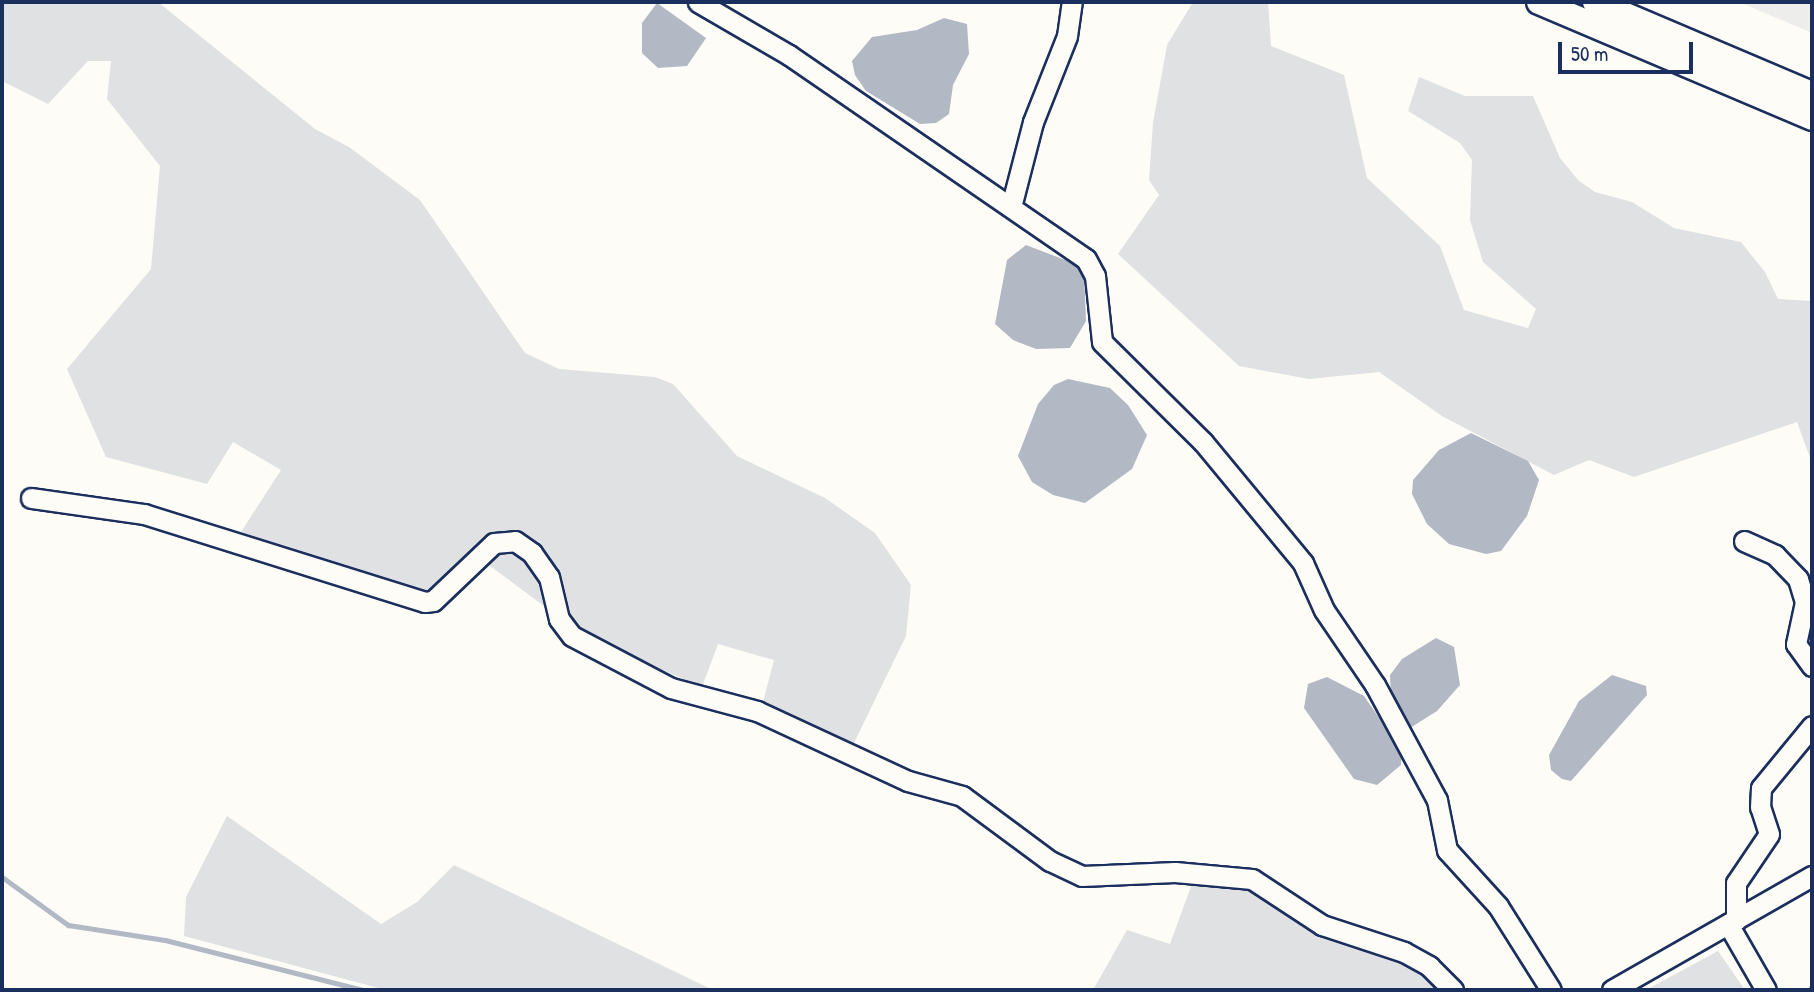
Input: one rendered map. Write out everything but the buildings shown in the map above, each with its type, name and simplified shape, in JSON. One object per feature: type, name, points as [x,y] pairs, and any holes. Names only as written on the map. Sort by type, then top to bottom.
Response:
[{"type":"main road","points":[[1539,2],[1812,118]]},
{"type":"main road","points":[[1595,2],[1812,94]]},
{"type":"street","points":[[698,2],[789,55],[1086,259],[1096,276],[1102,342],[1203,442],[1303,563],[1324,610],[1375,685],[1437,800],[1447,850],[1498,906],[1551,990]]},
{"type":"street","points":[[1011,208],[1033,122],[1067,36],[1072,2]]},
{"type":"street","points":[[31,498],[144,514],[425,602],[433,601],[494,543],[515,541],[532,553],[549,577],[559,619],[572,636],[671,688],[757,711],[908,781],[962,796],[1050,861],[1082,876],[1175,872],[1252,879],[1322,925],[1404,952],[1429,966],[1453,990]]},
{"type":"street","points":[[1744,541],[1775,555],[1798,579],[1805,602],[1796,645],[1812,666]]},
{"type":"street","points":[[1766,990],[1732,922],[1736,883],[1769,834],[1760,807],[1761,788],[1812,726]]},
{"type":"street","points":[[1612,990],[1812,876]]},
{"type":"shaded area","points":[[2,2],[158,2],[315,129],[349,147],[420,200],[525,353],[559,369],[655,377],[673,384],[737,456],[825,498],[875,533],[911,585],[906,636],[852,747],[762,706],[774,660],[718,644],[702,687],[584,636],[473,553],[425,596],[241,532],[281,470],[233,442],[207,484],[106,457],[67,369],[151,269],[160,166],[107,99],[111,61],[88,61],[48,104],[2,81]]},
{"type":"shaded area","points":[[1193,2],[1268,2],[1271,46],[1344,75],[1367,178],[1440,246],[1464,310],[1528,328],[1536,309],[1483,262],[1470,220],[1472,160],[1460,143],[1408,111],[1419,77],[1465,96],[1533,96],[1560,158],[1579,181],[1595,192],[1632,202],[1674,228],[1741,242],[1765,272],[1778,299],[1812,301],[1812,463],[1797,422],[1634,477],[1589,460],[1554,475],[1442,416],[1379,372],[1309,379],[1239,366],[1118,254],[1159,195],[1149,180],[1153,123],[1167,45]]},
{"type":"shaded area","points":[[1739,2],[1812,2],[1812,33]]},
{"type":"shaded area","points":[[657,3],[706,38],[687,66],[658,68],[642,53],[642,23]]},
{"type":"shaded area","points":[[944,18],[967,24],[969,54],[953,85],[949,114],[936,123],[920,124],[866,91],[855,75],[852,61],[872,37],[917,30]]},
{"type":"shaded area","points":[[1026,245],[1073,263],[1084,273],[1086,321],[1070,348],[1036,349],[1013,340],[995,324],[1007,260]]},
{"type":"shaded area","points":[[1068,379],[1110,388],[1128,405],[1147,435],[1132,469],[1085,503],[1053,495],[1032,482],[1018,456],[1038,404],[1054,385]]},
{"type":"shaded area","points":[[1471,433],[1528,461],[1539,480],[1527,516],[1501,551],[1486,554],[1449,544],[1427,524],[1412,494],[1413,480],[1439,450]]},
{"type":"shaded area","points":[[1436,638],[1454,647],[1460,685],[1437,711],[1410,728],[1391,699],[1390,675],[1402,659]]},
{"type":"shaded area","points":[[1612,675],[1646,686],[1647,695],[1571,781],[1562,779],[1551,770],[1549,755],[1579,701]]},
{"type":"shaded area","points":[[1327,677],[1364,696],[1402,751],[1401,765],[1377,785],[1354,779],[1304,708],[1308,684]]},
{"type":"shaded area","points":[[227,816],[381,924],[417,902],[454,865],[713,990],[386,990],[184,936],[186,897]]},
{"type":"shaded area","points":[[1193,881],[1237,882],[1413,961],[1444,990],[1093,990],[1127,930],[1170,944]]},
{"type":"shaded area","points":[[1718,951],[1745,990],[1646,990]]},
{"type":"waterway","points":[[2,877],[68,925],[165,940],[362,990]]},
{"type":"waterway","points":[[1809,990],[1812,986]]}]
